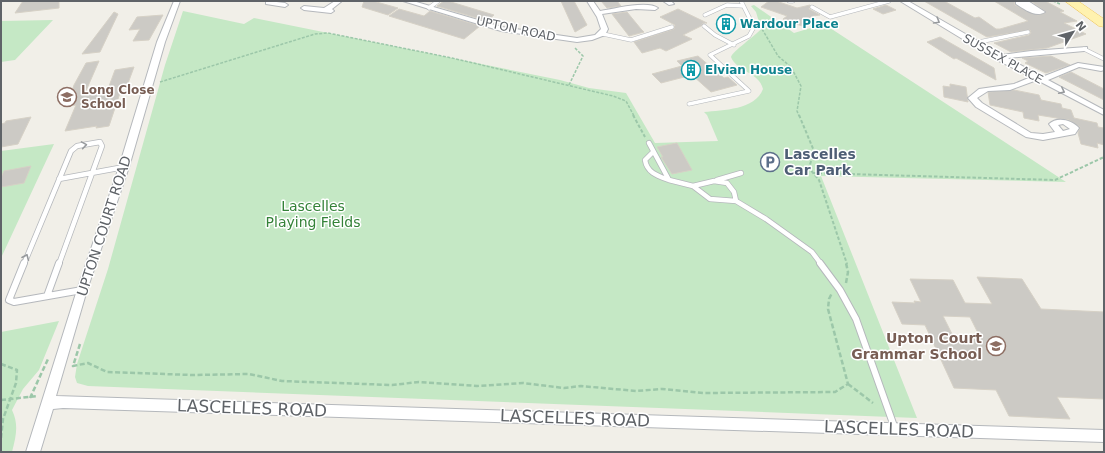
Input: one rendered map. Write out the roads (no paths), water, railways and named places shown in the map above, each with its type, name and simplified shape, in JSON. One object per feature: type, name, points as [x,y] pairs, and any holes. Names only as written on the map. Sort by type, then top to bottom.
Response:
[{"type":"main road","points":[[1071,1],[1102,17]]},
{"type":"main road","points":[[1082,1],[1102,17]]},
{"type":"street","name":"UPTON COURT ROAD","points":[[33,452],[82,290],[124,167],[160,42],[177,1]]},
{"type":"street","points":[[304,8],[328,11],[339,1]]},
{"type":"street","name":"UPTON ROAD","points":[[406,1],[501,29],[577,40],[587,40],[603,34]]},
{"type":"street","points":[[590,1],[605,25],[603,34]]},
{"type":"street","name":"SUSSEX PLACE","points":[[903,1],[1000,58],[1104,113]]},
{"type":"street","points":[[1019,1],[1018,3],[1033,11],[1042,12],[1023,1]]},
{"type":"street","points":[[268,3],[284,3]]},
{"type":"street","points":[[598,13],[636,7],[655,8]]},
{"type":"street","points":[[1000,58],[1011,55],[1060,53],[1084,49]]},
{"type":"street","points":[[1061,134],[1043,137],[1029,135],[979,105],[972,98],[977,92],[987,88],[1016,86],[1078,65],[1101,69]]},
{"type":"street","name":"LASCELLES ROAD","points":[[47,404],[63,402],[1104,436]]},
{"type":"lane","points":[[429,8],[438,1]]},
{"type":"lane","points":[[689,104],[749,91],[710,55],[734,45],[749,36],[754,28],[742,1]]},
{"type":"lane","points":[[812,7],[830,17],[889,1]]},
{"type":"lane","points":[[705,15],[727,5],[743,6]]},
{"type":"lane","points":[[704,26],[715,35],[734,45]]},
{"type":"lane","points":[[603,34],[631,40],[672,27]]},
{"type":"lane","points":[[974,43],[1028,32]]},
{"type":"lane","points":[[1084,49],[1104,59]]},
{"type":"lane","points":[[47,296],[102,146],[100,142],[74,147],[59,179],[9,300],[14,302],[82,290]]},
{"type":"lane","points":[[649,143],[668,180]]},
{"type":"lane","points":[[653,152],[645,160],[646,167],[654,174],[668,180],[693,186],[710,199],[736,200],[766,219],[812,252],[840,290],[856,319],[895,429]]},
{"type":"lane","points":[[59,179],[124,167]]},
{"type":"lane","points":[[693,186],[741,173]]},
{"type":"lane","points":[[714,180],[726,181],[732,186],[735,192],[736,200]]},
{"type":"place","name":"Wardour Place","points":[[726,24]]},
{"type":"place","name":"Elvian House","points":[[691,70]]},
{"type":"place","name":"Long Close School","points":[[67,97]]},
{"type":"place","name":"Lascelles Car Park","points":[[770,162]]},
{"type":"place","name":"Upton Court Grammar School","points":[[996,346]]},
{"type":"park label","name":"Lascelles Playing Fields","points":[[313,214]]}]
